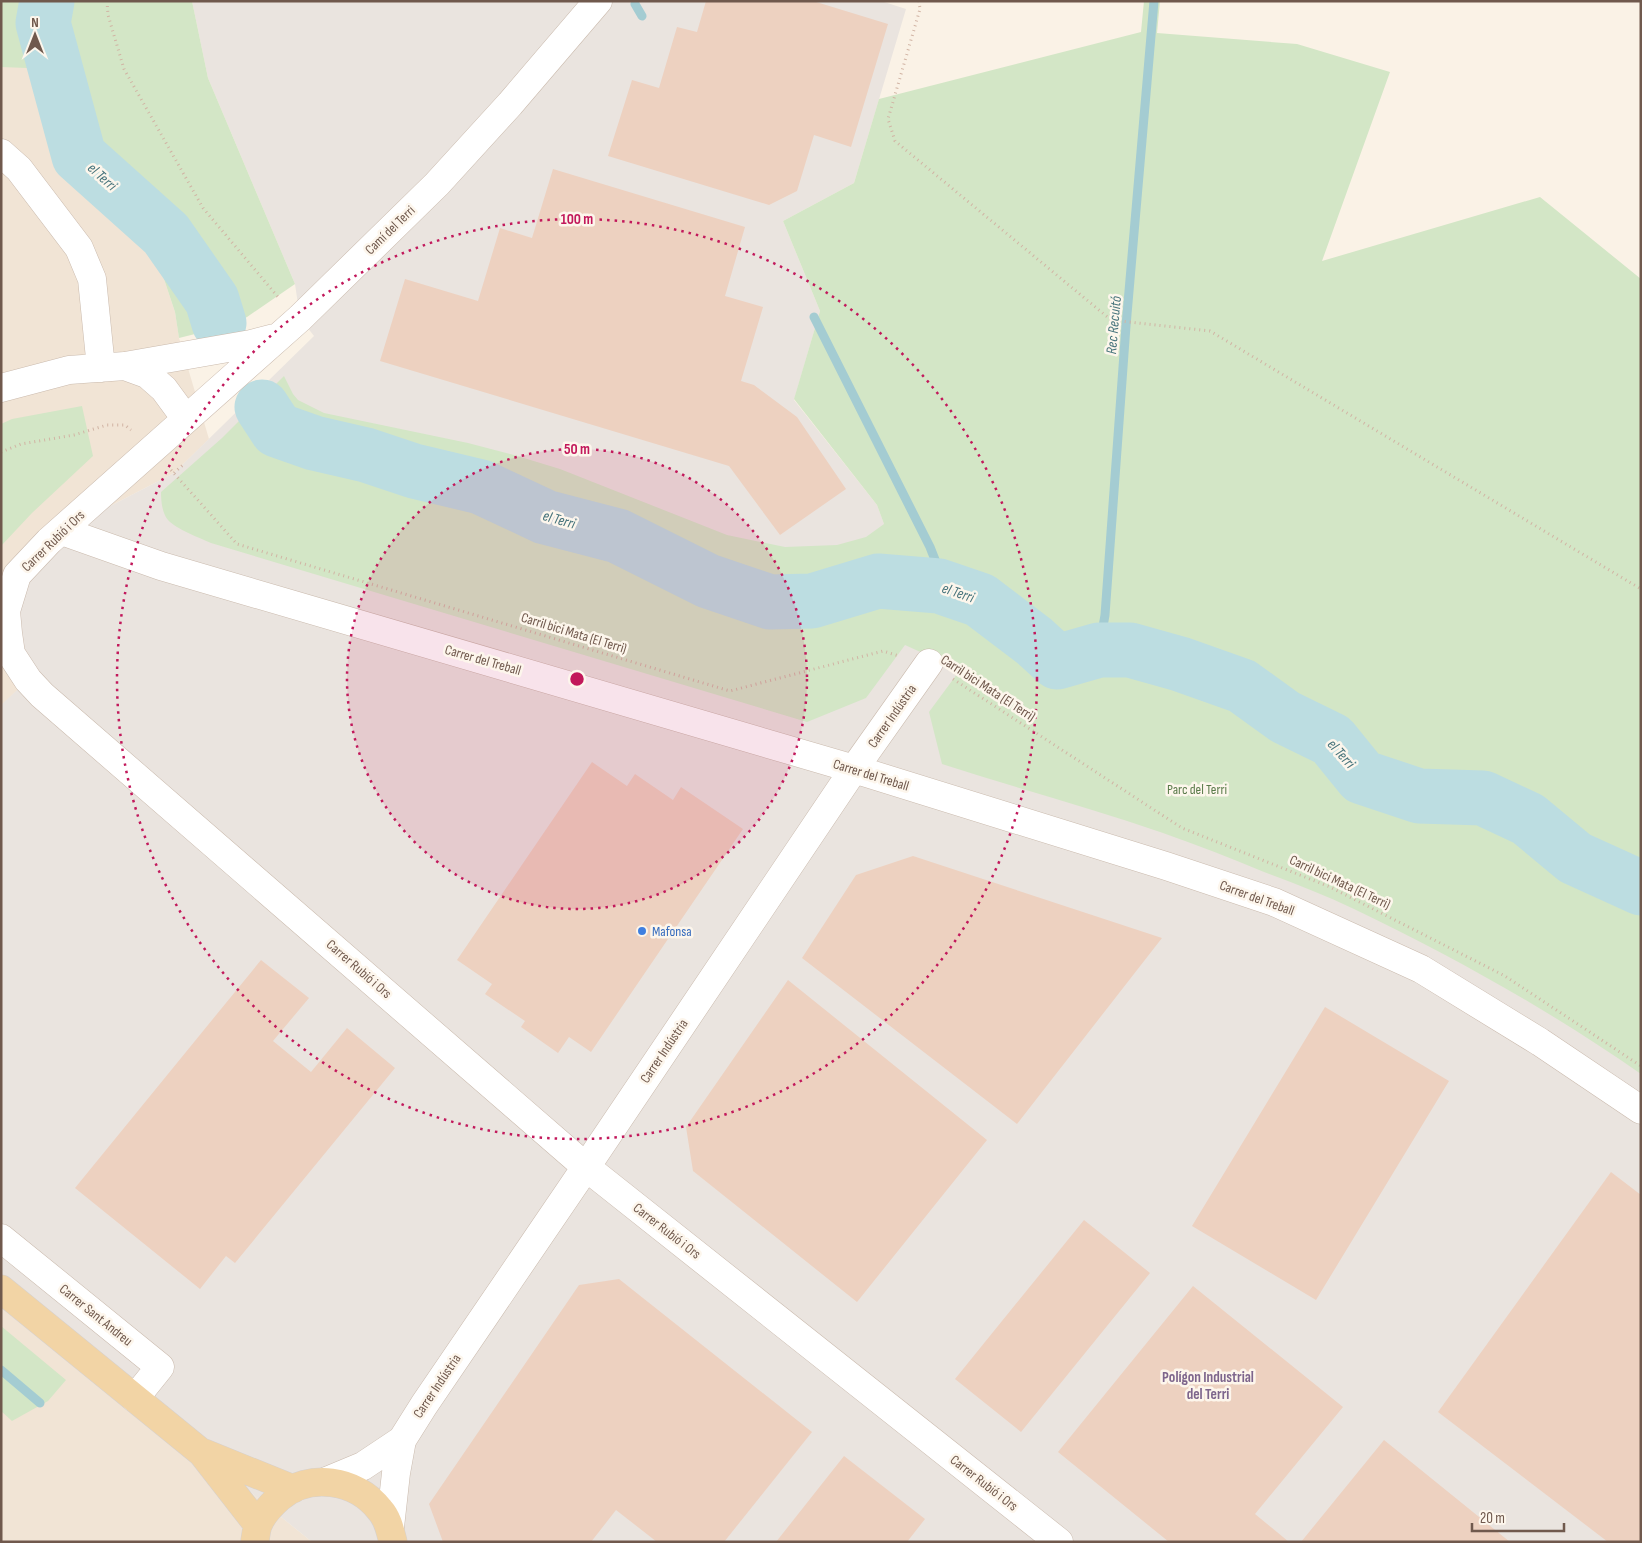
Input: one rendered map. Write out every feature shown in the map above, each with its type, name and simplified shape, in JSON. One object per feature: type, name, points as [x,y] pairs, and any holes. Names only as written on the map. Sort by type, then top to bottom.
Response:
[{"type":"main road","points":[[1,1289],[202,1453],[256,1533],[269,1507],[286,1492],[306,1483],[327,1481],[349,1486],[368,1497],[381,1511],[391,1534]]},
{"type":"main road","points":[[202,1453],[293,1489]]},
{"type":"street","name":"Camí del Terri","points":[[1,388],[69,370],[113,367],[251,344],[278,337],[300,318],[437,184],[510,104],[598,1]]},
{"type":"street","points":[[1,154],[19,169],[79,248],[92,279],[113,367]]},
{"type":"street","name":"Carrer Rubió i Ors","points":[[278,337],[49,541],[17,575],[6,611],[11,654],[28,680],[57,708],[586,1167],[1059,1542]]},
{"type":"street","name":"Camí del Terri","points":[[113,367],[147,374],[164,389],[186,419]]},
{"type":"street","name":"Carrer del Treball","points":[[62,531],[161,566],[854,769],[1166,866],[1274,902],[1421,970],[1540,1042],[1641,1110]]},
{"type":"street","name":"Carrer Indústria","points":[[391,1534],[396,1472],[402,1440],[854,769],[929,664]]},
{"type":"street","name":"Carrer Sant Andreu","points":[[1,1238],[160,1367],[135,1398]]},
{"type":"street","name":"Carrer Indústria","points":[[327,1481],[363,1466],[402,1440]]},
{"type":"path","points":[[107,1],[108,15],[124,69],[203,208],[280,300],[300,318]]},
{"type":"path","points":[[919,1],[920,9],[888,119],[895,142],[1110,320],[1210,331],[1641,590]]},
{"type":"path","name":"Carril bici Mata (El Terri)","points":[[1,452],[21,444],[74,435],[107,426],[125,425],[174,474],[237,544],[730,691],[884,651],[929,664],[1182,828],[1330,887],[1505,976],[1641,1066]]},
{"type":"shaded area","points":[[192,1],[881,1],[906,9],[854,183],[783,221],[820,311],[794,400],[877,505],[933,655],[1641,952],[1641,1542],[312,1542],[1,1290],[1,705],[28,680],[6,611],[62,531],[174,473],[314,336],[300,318],[295,284],[208,78]]},
{"type":"shaded area","points":[[1,67],[27,67],[60,148],[93,193],[160,267],[175,312],[179,338],[209,439],[174,473],[62,531],[28,680],[2,705]]},
{"type":"shaded area","points":[[1,1290],[312,1542],[1,1542]]},
{"type":"green space","points":[[1,1],[192,1],[208,78],[295,284],[247,317],[231,325],[179,338],[175,312],[160,267],[93,193],[60,148],[27,68],[1,67]]},
{"type":"green space","name":"Parc del Terri","points":[[1144,1],[1160,1],[1157,33],[1297,44],[1390,72],[1322,261],[1540,197],[1641,279],[1641,1074],[1572,1028],[1500,985],[1391,927],[1332,899],[1163,833],[942,764],[929,712],[960,670],[905,645],[866,698],[807,722],[211,543],[177,527],[164,514],[161,492],[222,438],[284,376],[298,400],[324,413],[468,443],[514,455],[560,469],[727,535],[785,547],[837,545],[866,537],[884,524],[877,505],[794,399],[820,311],[783,221],[854,183],[879,99],[1141,32]]},
{"type":"green space","points":[[82,406],[93,456],[32,513],[1,546],[1,424],[12,419]]},
{"type":"green space","points":[[1,1326],[66,1380],[48,1401],[12,1421],[1,1411]]},
{"type":"building","points":[[706,1],[813,1],[888,24],[851,147],[814,135],[797,191],[769,205],[608,156],[632,80],[659,88],[677,27],[697,32]]},
{"type":"building","points":[[553,169],[745,227],[725,296],[763,307],[741,381],[754,385],[797,417],[846,489],[780,535],[729,466],[380,361],[405,279],[478,301],[500,228],[532,238]]},
{"type":"building","points":[[592,762],[627,786],[635,774],[673,800],[681,787],[743,829],[591,1052],[569,1037],[558,1053],[521,1027],[525,1021],[485,994],[492,984],[457,960]]},
{"type":"building","points":[[913,856],[1162,938],[1017,1124],[802,958],[856,875]]},
{"type":"building","points":[[261,960],[309,998],[273,1041],[311,1072],[347,1028],[395,1068],[235,1263],[226,1256],[200,1289],[75,1188]]},
{"type":"building","points":[[788,980],[987,1140],[857,1302],[693,1171],[686,1127]]},
{"type":"building","points":[[1325,1007],[1449,1081],[1316,1300],[1192,1226]]},
{"type":"building","points":[[1611,1172],[1641,1195],[1641,1542],[1608,1542],[1438,1412]]},
{"type":"building","points":[[1084,1220],[1150,1273],[1021,1432],[955,1379]]},
{"type":"building","points":[[619,1279],[812,1432],[724,1542],[657,1542],[616,1510],[591,1542],[443,1542],[429,1504],[579,1285]]},
{"type":"building","points":[[1193,1286],[1343,1407],[1255,1514],[1289,1542],[1169,1542],[1058,1452]]},
{"type":"building","points":[[1384,1440],[1510,1542],[1301,1542]]},
{"type":"building","points":[[844,1456],[925,1519],[907,1542],[776,1542]]},
{"type":"waterway","name":"el Terri","points":[[47,1],[43,23],[79,156],[166,234],[212,300],[219,323]]},
{"type":"waterway","name":"Rec Recuitó","points":[[1099,650],[1105,615],[1126,326],[1154,1]]},
{"type":"waterway","points":[[635,4],[642,16]]},
{"type":"waterway","points":[[814,317],[930,547],[941,575],[939,586]]},
{"type":"waterway","name":"el Terri","points":[[262,407],[277,430],[314,443],[366,455],[414,471],[481,487],[545,517],[618,536],[708,581],[770,602],[812,601],[878,581],[939,586],[980,600],[1034,641],[1057,662],[1099,650],[1130,650],[1180,664],[1242,686],[1285,717],[1332,740],[1362,777],[1419,796],[1483,798],[1528,819],[1575,858],[1641,888]]},
{"type":"waterway","points":[[1,1370],[40,1403]]},
{"type":"place","name":"Mafonsa","points":[[642,931]]},
{"type":"district","name":"Polígon Industrial del Terri","points":[[1208,1386]]}]
